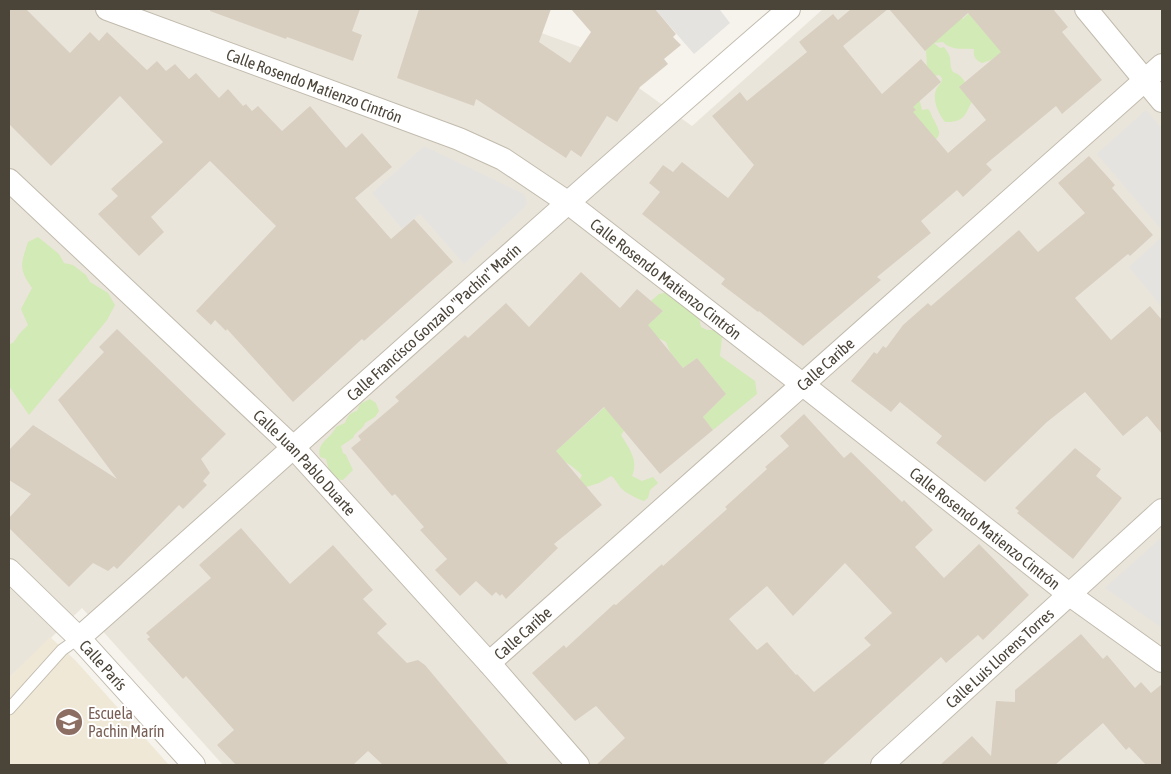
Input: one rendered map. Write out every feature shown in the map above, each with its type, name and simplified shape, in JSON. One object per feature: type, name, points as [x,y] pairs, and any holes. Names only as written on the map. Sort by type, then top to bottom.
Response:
[{"type":"street","name":"Calle Rosendo Matienzo Cintrón","points":[[106,9],[459,138],[503,159],[567,202],[1070,595],[1162,661]]},
{"type":"street","points":[[1086,9],[1162,101]]},
{"type":"street","name":"Calle Francisco Gonzalo \"Pachín\" Marín","points":[[79,638],[780,12]]},
{"type":"street","name":"Calle Caribe","points":[[489,662],[1162,65]]},
{"type":"street","name":"Calle Juan Pablo Duarte","points":[[9,180],[294,448],[489,662],[578,765]]},
{"type":"street","name":"Calle Luis Llorens Torres","points":[[882,765],[1162,510]]},
{"type":"street","name":"Calle París","points":[[9,570],[79,638],[194,765]]},
{"type":"lane","points":[[9,708],[62,650],[79,638]]},
{"type":"shaded area","points":[[9,9],[475,9],[583,48],[692,126],[823,9],[1162,9],[1162,765],[223,765],[82,608],[9,678]]},
{"type":"shaded area","points":[[655,9],[722,9],[720,10],[730,23],[694,54]]},
{"type":"shaded area","points":[[1146,110],[1162,129],[1162,230],[1097,154]]},
{"type":"shaded area","points":[[424,146],[524,194],[527,203],[523,209],[464,264],[420,214],[402,229],[372,193]]},
{"type":"shaded area","points":[[1162,237],[1162,307],[1129,267]]},
{"type":"shaded area","points":[[1162,537],[1162,628],[1105,588]]},
{"type":"shaded area","name":"Escuela Pachin Marín","points":[[50,637],[75,660],[169,765],[9,765],[9,678]]},
{"type":"green space","points":[[947,9],[954,9],[963,19],[970,12],[977,13],[974,20],[1002,52],[991,60],[982,63],[975,57],[974,49],[954,48],[943,42],[934,43],[940,48],[944,47],[947,51],[953,72],[963,79],[974,98],[964,116],[952,122],[945,122],[937,108],[935,92],[942,78],[939,75],[935,76],[927,66],[926,50],[947,13]]},
{"type":"green space","points":[[919,98],[922,110],[929,110],[939,130],[939,134],[933,143],[910,124],[911,105]]},
{"type":"green space","points":[[38,237],[59,254],[64,263],[73,265],[86,275],[90,282],[108,293],[115,305],[107,320],[29,415],[9,386],[9,344],[13,343],[28,325],[21,309],[32,288],[24,275],[22,261],[28,242]]},
{"type":"green space","points":[[667,292],[697,309],[701,327],[707,330],[717,330],[722,337],[720,356],[755,381],[757,394],[713,430],[703,417],[726,394],[697,358],[683,368],[670,352],[666,342],[638,334],[663,311],[651,301],[659,294]]},
{"type":"green space","points":[[370,399],[376,403],[379,411],[375,417],[365,423],[353,438],[341,446],[353,470],[343,480],[335,478],[328,467],[326,459],[320,457],[320,448],[336,427],[345,423],[349,415],[357,411],[360,404]]},
{"type":"green space","points":[[605,407],[626,428],[621,435],[634,460],[632,476],[642,481],[653,477],[658,483],[650,490],[648,498],[644,501],[623,490],[611,476],[599,483],[586,487],[580,479],[582,475],[574,468],[563,461],[549,457]]},
{"type":"building","points":[[9,9],[26,9],[70,53],[90,32],[99,41],[107,32],[147,70],[157,61],[166,71],[175,64],[189,79],[196,73],[219,98],[228,89],[243,106],[246,104],[252,111],[258,106],[282,131],[310,106],[346,148],[362,133],[392,167],[355,198],[391,239],[414,219],[453,262],[364,341],[362,339],[293,402],[227,329],[226,331],[215,320],[211,325],[196,311],[276,226],[210,161],[151,217],[164,232],[139,256],[98,214],[118,196],[111,189],[163,142],[120,96],[51,166],[9,124]]},
{"type":"building","points":[[210,9],[360,9],[352,31],[362,35],[353,61],[287,37],[286,39],[210,11]]},
{"type":"building","points":[[419,9],[551,9],[539,42],[570,63],[591,32],[571,9],[655,9],[676,34],[673,37],[681,45],[664,59],[668,64],[640,87],[617,122],[607,116],[581,157],[571,150],[566,158],[476,99],[474,106],[397,78]]},
{"type":"building","points":[[851,9],[888,9],[843,46],[882,94],[921,59],[941,82],[913,107],[916,110],[913,112],[948,153],[986,120],[959,87],[1001,52],[968,13],[925,51],[889,9],[1053,9],[1068,27],[1062,32],[1102,80],[1062,114],[1056,106],[986,164],[992,170],[963,197],[957,190],[921,221],[931,233],[877,277],[881,280],[803,346],[721,284],[725,279],[642,214],[660,192],[649,183],[663,165],[673,172],[682,162],[728,198],[754,165],[712,116],[740,92],[747,101],[807,52],[799,42],[833,14],[838,20]]},
{"type":"building","points":[[1089,156],[1115,185],[1112,188],[1153,235],[1130,256],[1128,254],[1075,298],[1111,340],[1150,306],[1162,320],[1162,434],[1147,416],[1123,436],[1085,392],[1047,422],[985,482],[936,443],[942,436],[900,402],[891,412],[851,381],[874,352],[877,354],[883,346],[886,348],[903,325],[928,303],[931,306],[1019,230],[1038,252],[1085,213],[1058,183]]},
{"type":"building","points":[[581,272],[620,308],[637,289],[663,311],[648,325],[683,368],[697,358],[726,394],[703,417],[713,430],[660,474],[604,407],[556,451],[602,505],[554,544],[558,548],[506,599],[502,594],[500,596],[496,592],[492,596],[476,581],[460,596],[435,570],[447,559],[420,530],[424,527],[395,494],[392,496],[351,448],[361,440],[358,436],[399,401],[395,397],[465,335],[468,338],[506,303],[529,327]]},
{"type":"building","points":[[117,329],[226,434],[201,459],[210,473],[203,481],[207,485],[183,509],[179,505],[117,569],[114,566],[108,571],[93,563],[69,587],[9,528],[9,518],[31,494],[9,480],[9,450],[33,425],[117,479],[58,400],[104,352],[99,347]]},
{"type":"building","points":[[804,414],[844,458],[851,452],[902,502],[904,500],[933,530],[915,547],[944,578],[979,544],[1029,595],[983,640],[978,635],[946,663],[941,657],[822,765],[596,765],[625,738],[596,706],[575,721],[532,673],[564,645],[566,648],[614,604],[616,605],[662,564],[663,566],[727,509],[725,507],[789,446],[780,436]],"holes":[[[845,563],[892,613],[864,638],[871,645],[814,692],[767,642],[757,650],[729,619],[767,586],[793,616]]]},
{"type":"building","points":[[1075,448],[1101,469],[1096,476],[1122,498],[1073,559],[1017,513],[1019,511],[1015,508]]},
{"type":"building","points":[[241,528],[290,584],[333,545],[373,590],[363,599],[387,624],[377,633],[407,663],[418,660],[425,665],[509,765],[383,765],[368,751],[353,765],[236,765],[217,745],[234,730],[186,676],[183,679],[147,639],[150,637],[146,633],[211,578],[199,565]]},
{"type":"building","points":[[1081,634],[1103,659],[1107,655],[1135,688],[1141,682],[1151,693],[1162,684],[1162,765],[1146,765],[1129,747],[1126,750],[1103,723],[1055,765],[940,765],[972,736],[991,756],[996,701],[1015,702],[1015,690]]},
{"type":"place","name":"Escuela Pachin Marín","points":[[69,722]]}]
